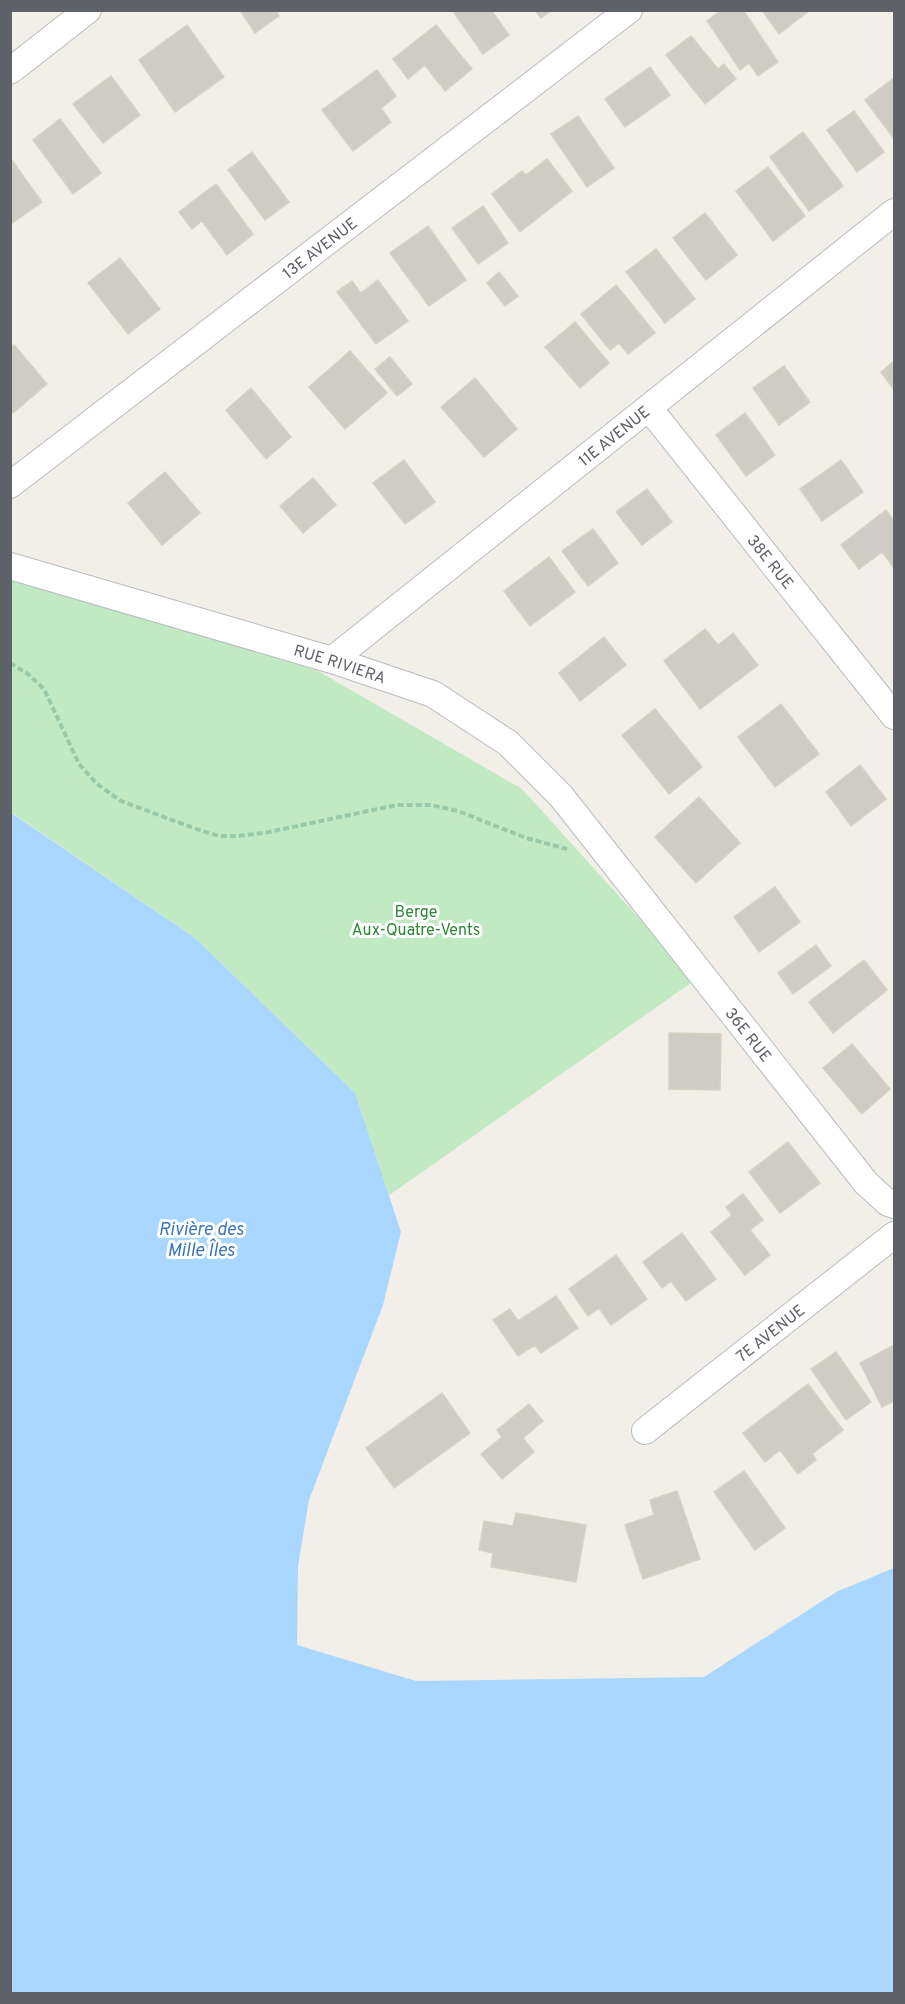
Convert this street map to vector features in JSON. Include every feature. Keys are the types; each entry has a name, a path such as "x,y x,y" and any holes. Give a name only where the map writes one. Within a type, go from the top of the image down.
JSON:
{"street":[{"path":"10,71 88,10"},
{"name":"13E AVENUE","path":"10,485 628,10"},
{"name":"11E AVENUE","path":"332,660 894,212"},
{"name":"38E RUE","path":"649,408 894,716"},
{"name":"RUE RIVIERA","path":"10,566 332,660 433,694 508,743 561,796 611,858"},
{"name":"36E RUE","path":"611,858 866,1183 888,1203 894,1205"},
{"name":"7E AVENUE","path":"645,1431 894,1235"}],"path":[{"path":"10,663 28,674 44,689 79,764 97,784 121,801 199,830 219,836 237,836 264,833 397,805 430,805 458,811 526,838 611,858"}],"green space":[{"name":"Berge Aux-Quatre-Vents","path":"11,568 318,671 522,789 695,980 388,1196 355,1093 195,938 11,812"}],"water":[{"name":"Rivière des Mille Îles","path":"10,812 195,938 355,1093 401,1232 383,1305 309,1500 298,1566 297,1645 416,1681 704,1677 836,1592 894,1568 894,1993 11,1993"}],"building":[{"path":"240,10 276,10 279,16 255,33"},
{"path":"452,10 491,10 509,35 483,54"},
{"path":"535,10 552,10 541,18"},
{"path":"722,10 743,10 778,62 758,76 749,63 740,70 707,21"},
{"path":"762,10 810,10 779,34"},
{"path":"187,25 224,77 175,112 139,60"},
{"path":"436,25 472,69 445,91 425,65 408,79 393,59"},
{"path":"691,36 718,69 724,64 736,79 705,104 666,55"},
{"path":"650,67 670,95 625,127 605,99"},
{"path":"377,70 396,96 381,108 391,122 353,151 322,110"},
{"path":"111,76 140,115 103,143 73,104"},
{"path":"894,78 894,139 865,100"},
{"path":"854,111 884,152 857,172 827,130"},
{"path":"578,116 614,168 587,187 551,134"},
{"path":"60,119 101,173 73,194 33,140"},
{"path":"803,132 843,186 809,211 770,157"},
{"path":"252,152 289,202 265,220 228,170"},
{"path":"11,159 42,202 12,223 10,221"},
{"path":"547,159 572,191 520,232 492,194 522,171 526,175"},
{"path":"768,167 805,216 773,241 736,191"},
{"path":"216,184 253,234 227,255 202,221 192,229 179,212"},
{"path":"483,206 508,243 478,264 452,228"},
{"path":"705,213 737,255 706,280 673,238"},
{"path":"428,226 466,280 429,306 390,253"},
{"path":"656,249 695,299 665,323 626,272"},
{"path":"120,258 160,309 128,334 88,283"},
{"path":"499,272 518,296 505,306 487,283"},
{"path":"378,280 408,321 376,344 337,292 352,281 361,293"},
{"path":"616,285 655,333 628,354 619,343 610,350 581,314"},
{"path":"575,322 609,363 580,388 545,347"},
{"path":"14,345 47,384 13,413 10,410 10,348"},
{"path":"350,351 387,393 345,429 309,387"},
{"path":"390,357 412,384 397,396 375,369"},
{"path":"894,361 894,390 881,372"},
{"path":"784,366 810,402 779,425 753,388"},
{"path":"475,378 517,429 484,457 441,407"},
{"path":"251,388 291,437 266,459 226,410"},
{"path":"745,413 775,455 746,476 716,435"},
{"path":"404,460 435,502 405,524 373,483"},
{"path":"841,460 863,492 822,521 800,489"},
{"path":"165,472 200,513 162,545 128,503"},
{"path":"313,478 336,505 303,533 280,506"},
{"path":"647,489 672,522 642,545 616,512"},
{"path":"886,510 894,521 894,568 882,552 859,569 841,545"},
{"path":"593,529 618,563 588,586 562,551"},
{"path":"549,557 575,592 530,626 504,591"},
{"path":"705,629 718,645 733,633 758,665 700,709 664,661"},
{"path":"604,637 626,665 580,701 559,673"},
{"path":"781,704 819,754 775,787 738,737"},
{"path":"655,709 702,767 669,794 622,735"},
{"path":"860,765 886,799 851,826 826,792"},
{"path":"699,797 740,843 696,883 655,837"},
{"path":"775,887 800,922 759,952 734,917"},
{"path":"816,945 831,966 793,994 778,973"},
{"path":"864,960 887,990 833,1033 809,1002"},
{"path":"669,1033 721,1034 720,1090 669,1089"},
{"path":"852,1044 890,1089 862,1114 823,1068"},
{"path":"788,1142 820,1183 780,1213 749,1172"},
{"path":"743,1194 763,1220 750,1230 770,1255 745,1275 711,1232 732,1215 726,1207"},
{"path":"682,1233 716,1279 686,1301 671,1281 662,1288 643,1262"},
{"path":"616,1255 647,1299 611,1325 599,1308 588,1316 569,1289"},
{"path":"556,1296 578,1328 541,1353 535,1345 518,1356 493,1320 510,1309 518,1321"},
{"path":"894,1345 894,1401 882,1407 860,1363"},
{"path":"836,1352 871,1402 846,1420 811,1369"},
{"path":"808,1384 843,1430 812,1454 816,1460 798,1474 780,1450 765,1462 743,1433"},
{"path":"442,1393 470,1433 394,1488 366,1448"},
{"path":"529,1404 543,1421 523,1438 534,1452 502,1479 481,1454 502,1437 497,1430"},
{"path":"744,1471 785,1528 755,1550 714,1492"},
{"path":"677,1491 700,1559 643,1579 625,1525 654,1515 650,1500"},
{"path":"516,1513 586,1525 576,1582 491,1567 493,1553 479,1550 484,1521 513,1526"}]}
